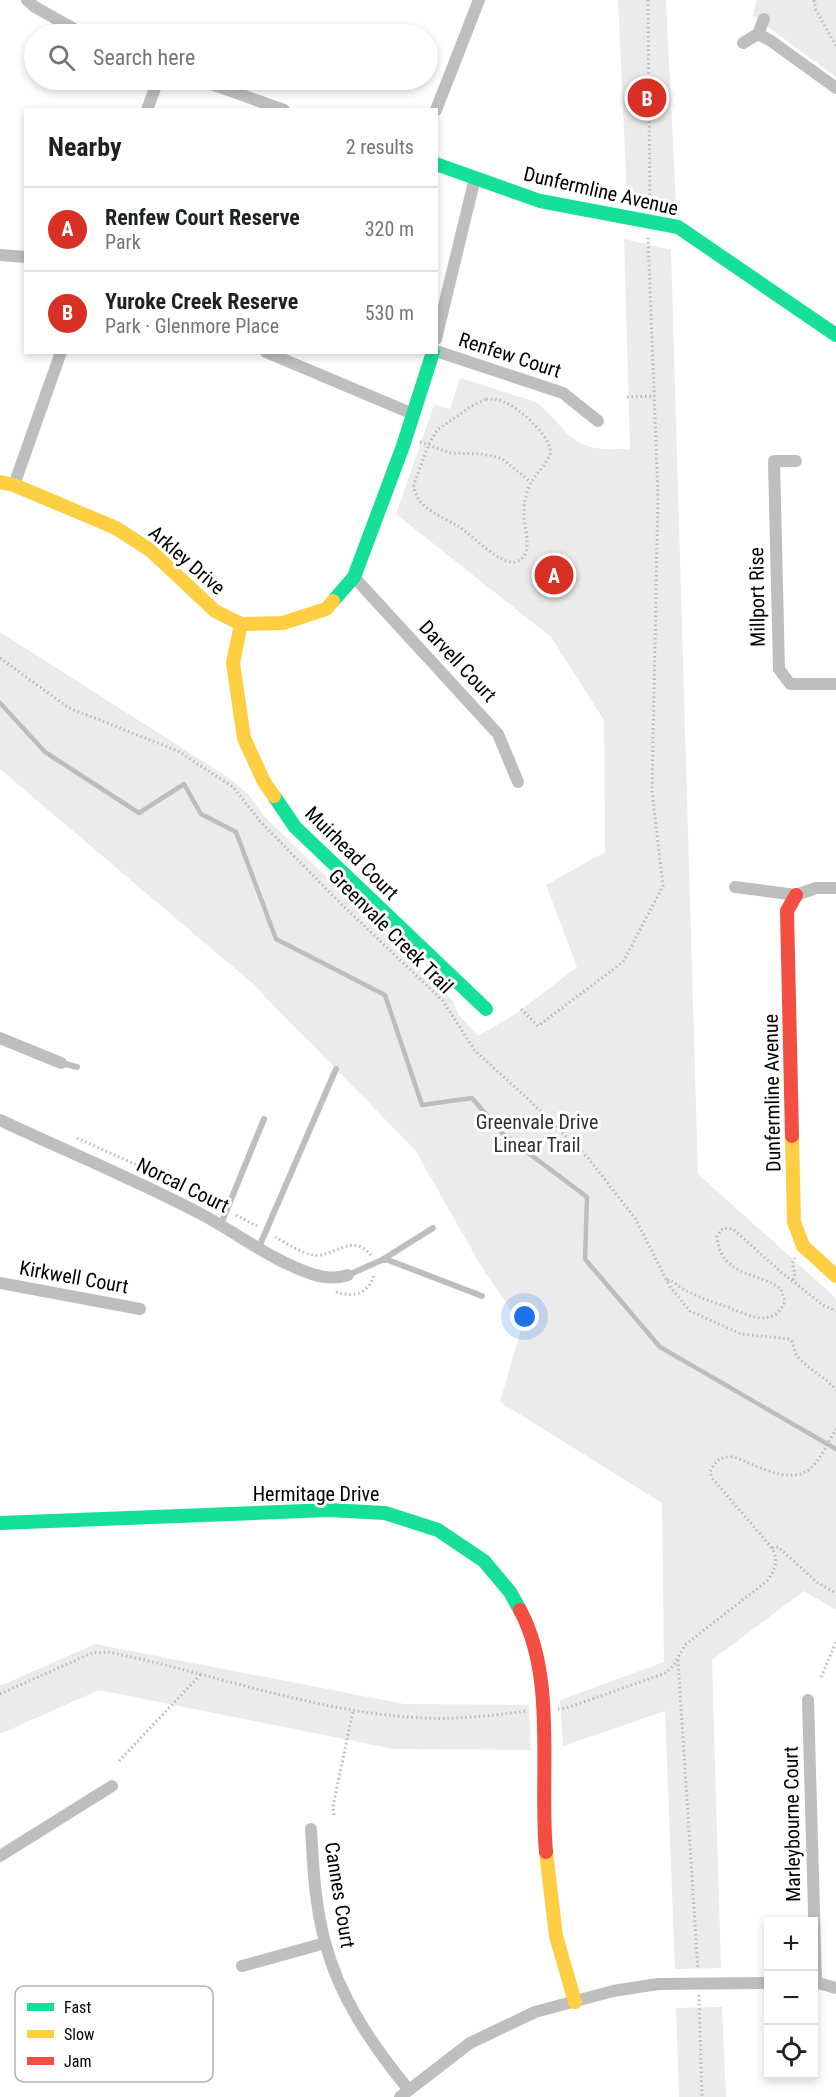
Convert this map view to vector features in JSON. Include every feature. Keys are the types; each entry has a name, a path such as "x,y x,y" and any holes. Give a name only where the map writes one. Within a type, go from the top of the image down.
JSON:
{"street":[{"path":"27,0 34,7 65,24"},
{"path":"437,108 479,0"},
{"path":"743,43 758,34 764,19"},
{"path":"758,34 836,88"},
{"path":"148,108 154,90"},
{"path":"228,90 278,108"},
{"name":"Dunfermline Avenue","path":"438,165 540,201 678,227 836,335"},
{"path":"438,331 475,178"},
{"path":"0,255 24,257"},
{"name":"Renfew Court","path":"438,353 563,393 598,421"},
{"path":"14,485 60,354"},
{"path":"271,354 413,414"},
{"name":"Arkley Drive","path":"0,482 14,485 116,528 150,550 215,611 241,624 283,623 326,609 354,577 434,354"},
{"name":"Millport Rise","path":"796,460 769,458 779,669 790,684 836,684"},
{"name":"Darvell Court","path":"354,577 498,734 518,782"},
{"name":"Muirhead Court","path":"241,624 233,663 244,738 264,782 295,826 486,1009"},
{"path":"735,887 796,895 816,888 836,888"},
{"name":"Dunfermline Avenue","path":"796,895 787,911 794,1222 803,1246 836,1276"},
{"path":"0,1038 61,1064"},
{"name":"Norcal Court","path":"0,1120 221,1224 311,1274 340,1278 348,1275"},
{"name":"Kirkwell Court","path":"0,1283 140,1309"},
{"name":"Hermitage Drive","path":"0,1523 329,1510 385,1513 438,1530 484,1561 510,1592 526,1622 538,1660 543,1709 546,1849 556,1935 575,2002"},
{"name":"Marleybourne Court","path":"808,1700 815,1971"},
{"path":"0,1856 112,1786"},
{"name":"Cannes Court","path":"311,1829 314,1881 325,1942 357,2017 387,2062 404,2093"},
{"path":"242,1965 325,1942"},
{"path":"404,2093 470,2043 535,2012 613,1991 658,1984 764,1983"},
{"path":"818,1983 836,1988"}],"lane":[{"path":"61,1064 77,1067"},
{"path":"259,1247 336,1069"},
{"path":"221,1224 264,1119"},
{"path":"348,1275 382,1260 433,1228"},
{"path":"382,1260 388,1260 482,1296"}],"path":[{"path":"521,1009 538,1026 623,962 663,886 652,791 658,495 646,244 651,200 648,0"},
{"path":"814,0 816,10 836,46"},
{"path":"627,397 654,396"},
{"path":"491,399 505,402 526,416 549,444 548,458 531,482 524,511 527,541 525,553 516,561 500,560 470,534 423,504 417,496 414,484 428,446 434,433 440,427 479,402 491,399"},
{"path":"428,446 452,453 481,454 501,458 531,482"},
{"name":"Greenvale Creek Trail","path":"0,658 69,708 178,751 233,787 260,821 333,896 443,1001 475,1051 588,1158 635,1218 678,1299 690,1311 710,1322 741,1334 790,1339 795,1346 797,1356 830,1382 836,1390"},
{"path":"70,1135 148,1170 314,1256 345,1246 362,1248 372,1257 374,1263"},
{"path":"667,1280 709,1302 753,1318 770,1317 777,1313 785,1301 781,1289 739,1271 728,1261 719,1247 717,1236 723,1228 733,1229 781,1272 823,1305 836,1311"},
{"path":"793,1280 795,1275 792,1263 796,1257"},
{"path":"0,1694 92,1653 108,1652 353,1710 423,1718 470,1718 566,1708 666,1673 690,1640 767,1581 773,1573 776,1556 772,1548 715,1483 710,1472 713,1465 721,1457 734,1457 783,1475 794,1476 811,1468 836,1429"},
{"path":"772,1548 778,1547 818,1583 836,1593"},
{"path":"821,1677 836,1642"},
{"path":"678,1658 699,1983 702,2097"},
{"path":"119,1761 201,1674"},
{"path":"334,1815 333,1806 353,1710"}],"green space":[{"path":"618,0 666,0 676,204 627,195"},
{"path":"756,0 836,0 836,77 753,16"},
{"name":"Greenvale Drive Linear Trail","path":"624,239 671,250 698,1174 836,1298 836,1610 804,1591 712,1660 721,1968 675,1969 665,1711 563,1746 560,1700 664,1662 662,1503 500,1402 522,1326 481,1266 415,1150 252,983 0,769 0,632 229,778 248,794 264,816 452,1000 459,1015 478,1036 517,1013 577,967 546,885 605,852 604,720 551,637 396,514 434,405 450,409 460,378 536,402 573,439 584,445 603,449 630,449"},
{"path":"95,1644 404,1704 529,1705 531,1750 393,1749 99,1690 0,1734 0,1686"},
{"path":"722,2007 726,2097 679,2097 676,2008"}],"waterway":[{"path":"0,703 45,752 139,813 184,784 201,814 236,832 276,939 385,995 422,1105 472,1098 503,1134 587,1197 585,1259 660,1347 836,1449"}],"traffic: fast":[{"path":"438,165 540,201 678,227 836,335"},
{"path":"333,601 354,577 403,446 432,354"},
{"path":"274,796 295,827 486,1009"},
{"path":"0,1523 329,1510 385,1513 438,1530 484,1561 510,1592 520,1610"}],"traffic: slow":[{"path":"0,482 14,485 116,528 150,550 215,611 241,624 283,623 326,609 333,601"},
{"path":"241,624 233,663 244,738 264,782 274,796"},
{"path":"792,1136 794,1222 803,1246 836,1276"},
{"path":"546,1852 556,1936 575,2002"}],"traffic: jam":[{"path":"792,1136 787,911 796,895"},
{"path":"520,1610 539,1666 543,1697 546,1852"}],"place":[{"name":"Yuroke Creek Reserve","path":"647,98"},
{"name":"Renfew Court Reserve","path":"554,575"}]}
